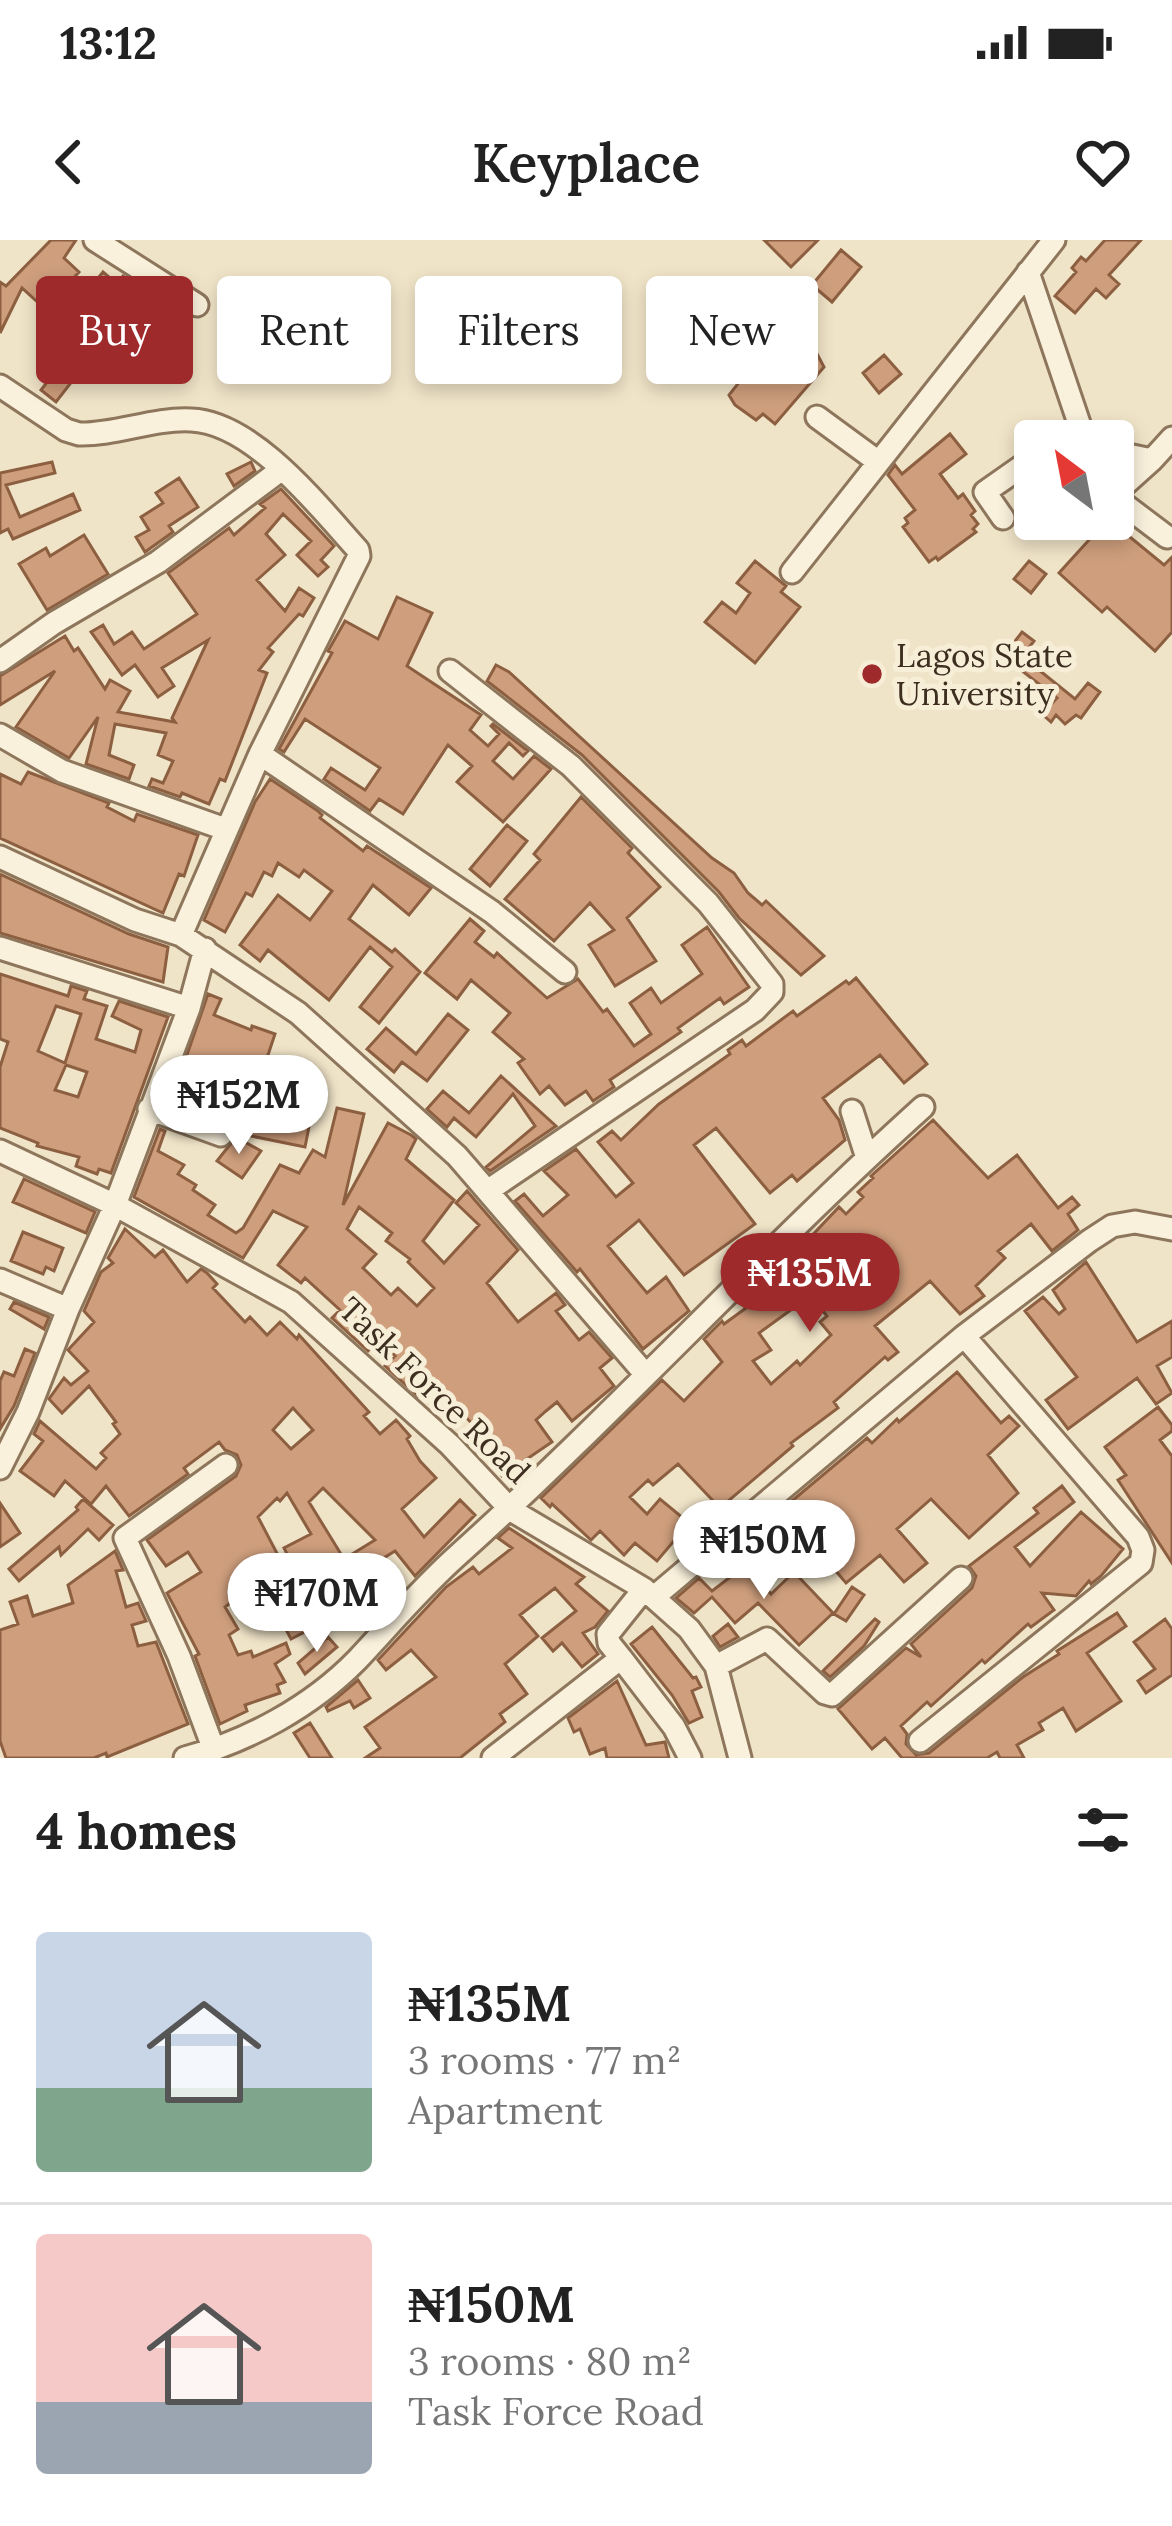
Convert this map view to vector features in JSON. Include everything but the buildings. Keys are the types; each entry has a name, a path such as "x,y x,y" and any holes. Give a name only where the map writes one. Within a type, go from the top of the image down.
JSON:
{"street":[{"path":"95,240 197,305"},
{"path":"792,572 1054,240"},
{"path":"1028,272 1077,420"},
{"path":"0,386 66,430 80,434 189,419 233,433 282,469 355,546 358,556 260,754 181,935"},
{"path":"817,417 878,461"},
{"path":"1134,476 1172,438"},
{"path":"1134,456 1152,460"},
{"path":"0,661 158,562 282,469"},
{"path":"1003,518 985,492 1014,472"},
{"path":"1134,511 1167,537"},
{"path":"450,671 572,766 708,903 772,984 772,992 755,1010 489,1190"},
{"path":"0,735 62,771 225,830"},
{"path":"260,754 492,912 565,972"},
{"path":"0,857 135,920 181,935 298,1013 458,1156 646,1376"},
{"path":"0,948 189,1008"},
{"path":"0,1468 115,1205 189,1008 205,949"},
{"path":"185,1758 284,1718 353,1664 406,1604 511,1510 923,1107"},
{"path":"149,1109 221,1135"},
{"path":"852,1111 867,1158"},
{"name":"Task Force Road","path":"0,1150 115,1205 292,1303 368,1368 511,1510 649,1593 689,1629 716,1666 740,1758"},
{"path":"690,1758 674,1727 609,1643 608,1634 649,1593 964,1336 1112,1226 1135,1222 1172,1229"},
{"path":"0,1280 68,1309"},
{"path":"920,1741 1141,1563 1143,1550 1138,1537 964,1336"},
{"path":"214,1750 179,1656 125,1538 226,1465"},
{"path":"716,1666 766,1639 825,1694 832,1695 961,1578"},
{"path":"493,1758 621,1658"}],"place":[{"name":"Lagos State University","path":"872,674"}]}
